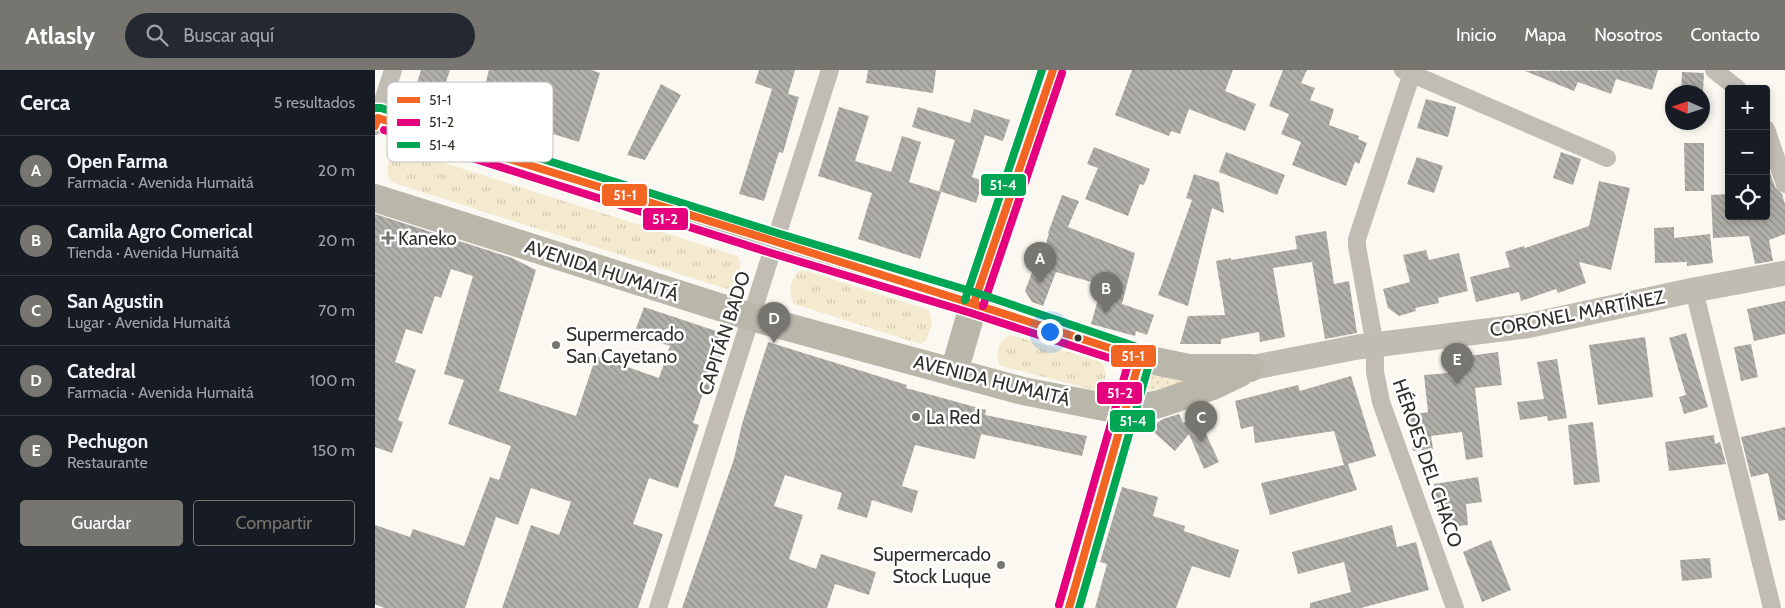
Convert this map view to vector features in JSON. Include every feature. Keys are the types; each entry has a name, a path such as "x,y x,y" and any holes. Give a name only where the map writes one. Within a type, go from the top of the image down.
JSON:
{"main road":[{"path":"954,372 974,302 1053,70"},
{"path":"510,162 974,302 1140,358 1189,368 1250,368"},
{"name":"AVENIDA HUMAITÁ","path":"375,198 751,317 1023,391 1125,411 1159,404 1213,386 1250,368"},
{"name":"CORONEL MARTÍNEZ","path":"1250,368 1358,347 1526,326 1693,290 1785,273"},
{"path":"1069,608 1140,358"}],"street":[{"path":"389,82 393,70"},
{"name":"CAPITÁN BADO","path":"658,608 830,70"},
{"path":"1714,70 1733,85"},
{"path":"1409,72 1607,158"},
{"name":"HÉROES DEL CHACO","path":"1409,72 1357,238 1375,346 1375,372 1381,402 1455,608"},
{"path":"376,121 387,88"},
{"path":"1766,130 1785,184"},
{"path":"1693,290 1772,608"}],"green space":[{"path":"389,162 441,162 738,256 740,265 739,280 730,290 391,182 388,168"},
{"path":"804,270 929,310 932,324 926,341 920,344 794,304 790,292 791,284 797,272"},
{"path":"1011,335 1101,362 1105,372 1102,386 1100,389 1094,390 1001,366 998,357 1000,344"},
{"path":"1145,373 1194,381 1147,391 1143,388"}],"building":[{"path":"421,70 450,70 446,82 417,82"},
{"path":"489,70 591,70 600,73 579,142 553,134 553,82 486,82"},
{"path":"759,70 795,70 788,94 799,97 783,153 779,152 764,201 739,194 772,89 755,83"},
{"path":"868,70 936,70 933,93 866,83"},
{"path":"1132,70 1233,70 1225,91 1256,104 1245,131 1189,109 1180,134 1171,131 1169,136 1115,115"},
{"path":"1283,70 1307,70 1301,83 1315,88 1310,100 1334,109 1329,125 1359,136 1358,139 1367,143 1359,164 1355,162 1346,186 1292,165 1301,142 1281,134 1289,114 1269,106"},
{"path":"1658,70 1652,90 1616,79 1611,94 1578,82 1574,91 1525,71"},
{"path":"1682,72 1704,73 1703,85 1681,85"},
{"path":"661,84 681,95 645,160 627,155"},
{"path":"1426,99 1456,107 1448,137 1417,128"},
{"path":"839,107 869,116 855,161 891,172 902,136 921,142 909,182 941,192 920,259 858,239 872,193 818,176"},
{"path":"918,107 970,123 974,109 1010,120 1003,141 985,135 972,177 983,181 976,203 939,191 955,140 912,127"},
{"path":"1684,143 1704,143 1704,191 1685,191"},
{"path":"1094,147 1150,169 1144,185 1140,184 1128,216 1085,199 1098,168 1087,164"},
{"path":"1226,152 1285,175 1277,195 1219,172"},
{"path":"1561,152 1581,159 1573,185 1553,178"},
{"path":"1417,157 1443,166 1434,193 1407,184"},
{"path":"1770,173 1775,187 1782,194 1785,204 1785,234 1769,240 1773,261 1755,264 1749,236 1713,238 1711,195 1725,194 1725,220 1770,220"},
{"path":"1194,174 1219,182 1224,213 1212,208 1188,306 1158,295 1192,200 1186,198"},
{"path":"1599,181 1630,188 1611,270 1579,262 1586,283 1558,293 1556,289 1521,301 1519,292 1476,302 1470,277 1510,267 1505,252 1524,246 1525,248 1589,226"},
{"path":"1062,195 1079,201 1068,227 1135,253 1122,304 1154,315 1147,335 1136,331 1135,336 1091,324 1102,285 1056,272 1043,306 1032,302 1025,291 1034,267 1039,269 1048,233"},
{"path":"375,214 512,258 536,270 499,391 576,416 596,356 659,378 670,346 634,334 644,307 728,335 709,395 703,393 693,423 699,425 678,488 649,478 633,524 663,534 638,608 502,608 531,525 559,535 571,502 531,488 518,525 496,517 465,608 384,608 375,604 375,525 410,537 413,529 464,546 490,477 499,480 511,446 448,424 464,380 444,374 473,276 451,269 441,298 435,296 422,334 406,329 395,362 416,370 398,420 403,422 392,453 375,447"},
{"path":"1674,227 1674,238 1710,234 1713,263 1687,266 1687,262 1655,263 1654,228"},
{"path":"1326,231 1334,284 1349,281 1357,333 1325,339 1312,262 1273,268 1285,337 1260,342 1259,332 1221,339 1221,344 1180,344 1188,316 1225,315 1216,261 1297,249 1295,236"},
{"path":"1426,250 1429,260 1459,253 1468,291 1438,298 1439,303 1415,308 1416,311 1399,316 1388,308 1383,289 1410,282 1403,255"},
{"path":"1785,301 1785,334 1754,341 1747,309"},
{"path":"1686,333 1708,407 1684,414 1679,397 1686,395 1669,338"},
{"path":"1645,337 1653,397 1598,405 1589,345"},
{"path":"768,342 907,385 906,388 986,410 985,415 1087,436 1082,456 981,434 975,459 915,445 902,486 918,491 912,513 872,500 867,518 837,509 842,493 785,475 774,506 803,515 789,559 816,569 821,554 876,572 869,595 835,584 827,608 682,608 734,459 742,424"},
{"path":"1751,344 1758,377 1741,381 1734,347"},
{"path":"1498,352 1502,385 1475,388 1483,457 1466,460 1462,432 1431,436 1433,449 1413,451 1409,415 1428,412 1424,375 1448,373 1446,359"},
{"path":"1557,359 1567,418 1548,421 1547,416 1520,420 1517,402 1544,399 1537,362"},
{"path":"1351,376 1376,456 1348,464 1357,490 1270,515 1261,483 1344,465 1334,431 1255,443 1253,426 1241,429 1235,401 1298,385 1300,391"},
{"path":"1209,411 1200,421 1219,462 1204,469 1189,434 1175,451 1149,428 1163,419 1179,414 1183,423"},
{"path":"1593,422 1600,482 1574,485 1568,425"},
{"path":"1785,427 1785,520 1779,521 1768,473 1751,477 1741,437"},
{"path":"1714,435 1715,444 1720,442 1726,464 1669,471 1665,442"},
{"path":"1478,477 1482,502 1466,504 1468,525 1449,527 1448,507 1438,509 1434,484"},
{"path":"1122,487 1158,497 1153,516 1185,526 1184,531 1239,550 1230,578 1192,566 1176,608 1095,608 1107,564 1100,562"},
{"path":"1392,525 1397,547 1416,542 1429,590 1361,608 1310,608 1310,603 1351,592 1344,562 1298,574 1292,552"},
{"path":"1491,540 1511,590 1482,602 1463,552"},
{"path":"1710,558 1712,578 1682,581 1680,560"}],"transit line":[{"name":"51-4","path":"965,300 1042,70"},
{"name":"51-1","path":"974,303 1053,70"},
{"name":"51-2","path":"983,306 1062,73"},
{"name":"51-4","path":"375,108 387,110"},
{"name":"51-1","path":"375,126 378,118 387,121"},
{"name":"51-2","path":"485,162 771,253 971,313 1128,364 1059,605"},
{"name":"51-1","path":"520,162 855,266 1140,358 1069,608"},
{"name":"51-4","path":"552,162 777,233 977,293 1146,350 1150,355 1150,361 1079,608"}],"place":[{"name":"Kaneko","path":"388,238"},
{"name":"Open Farma","path":"1040,283"},
{"name":"Camila Agro Comerical","path":"1106,313"},
{"name":"Catedral","path":"774,343"},
{"name":"Supermercado San Cayetano","path":"556,345"},
{"name":"Pechugon","path":"1457,384"},
{"name":"La Red","path":"916,417"},
{"name":"San Agustin","path":"1201,442"},
{"name":"Supermercado Stock Luque","path":"1001,565"}]}
